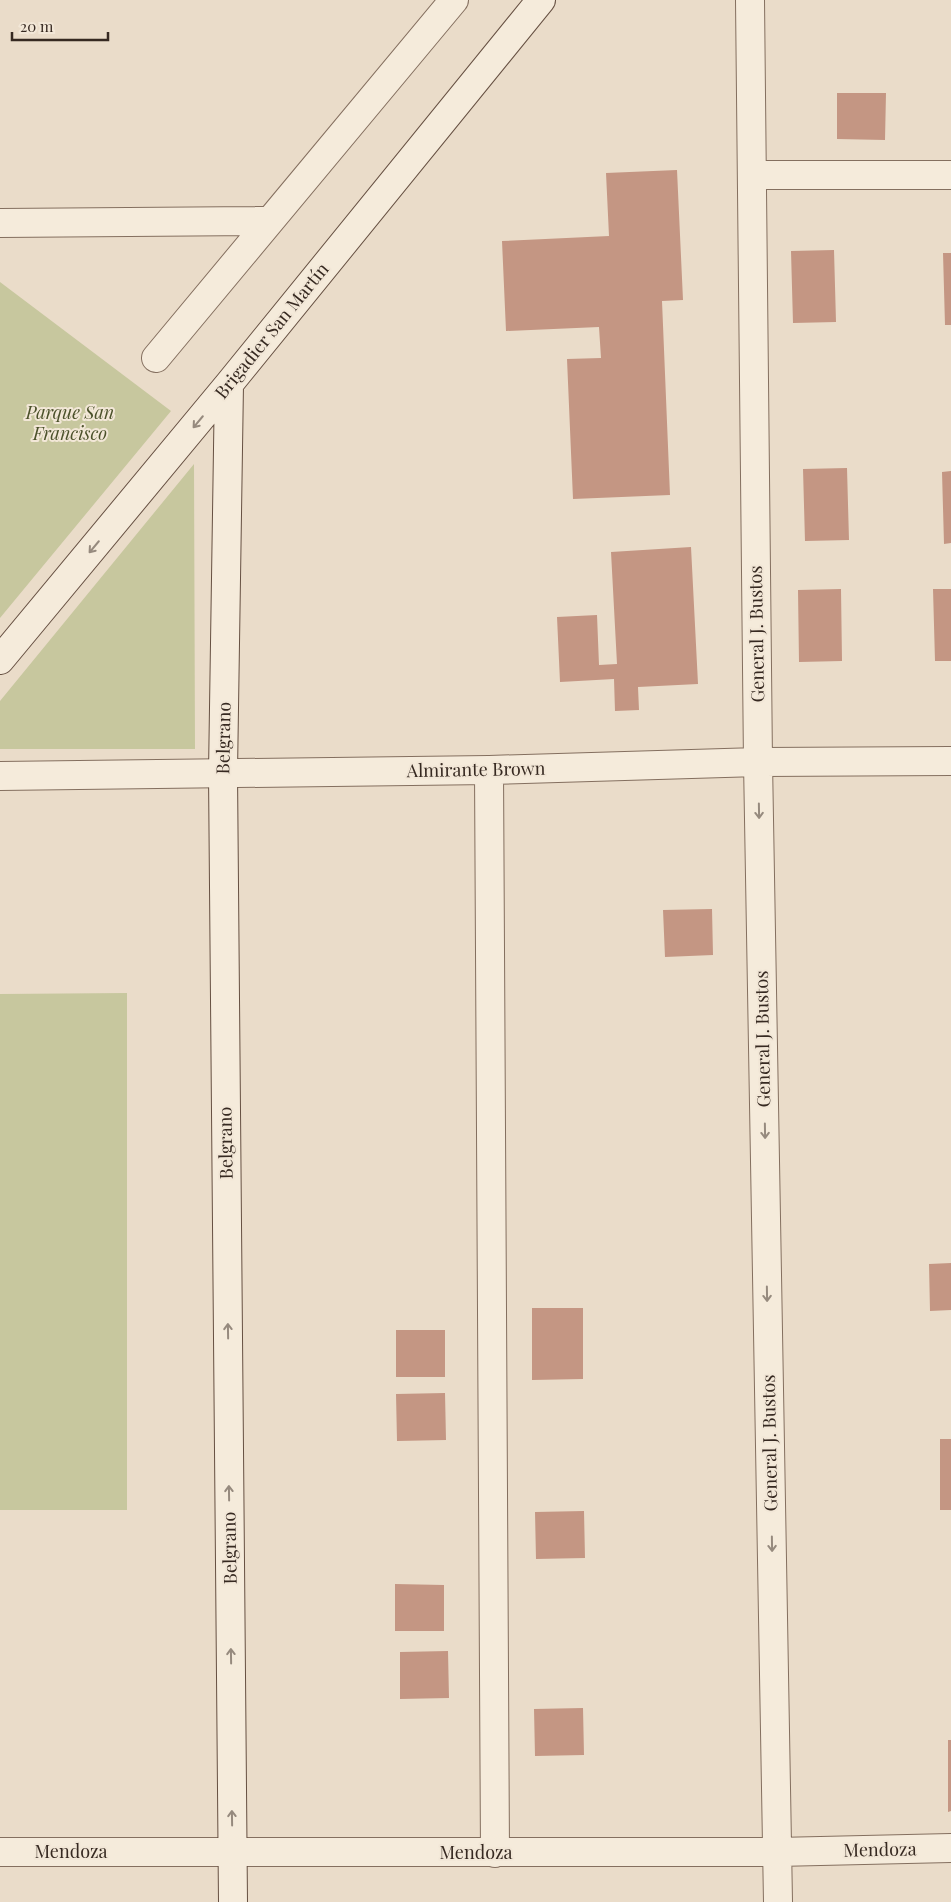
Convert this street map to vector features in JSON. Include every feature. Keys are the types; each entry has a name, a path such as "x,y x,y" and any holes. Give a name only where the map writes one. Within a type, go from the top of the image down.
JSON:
{"street":[{"path":"156,358 454,0"},
{"name":"Brigadier San Martín","path":"0,660 229,384 541,0"},
{"name":"General J. Bustos","path":"750,0 758,762 778,1902"},
{"path":"753,175 951,175"},
{"path":"0,223 269,221"},
{"name":"Belgrano","path":"229,384 223,773 233,1902"},
{"name":"Almirante Brown","path":"0,776 489,770 758,762 951,761"},
{"path":"489,770 495,1853"},
{"name":"Mendoza","path":"0,1852 777,1852 951,1848"}],"green space":[{"name":"Parque San Francisco","path":"0,282 171,411 0,618"},
{"path":"194,464 195,749 0,749 0,701"},
{"path":"127,993 127,1510 0,1510 0,994"}],"building":[{"path":"837,93 886,93 885,140 837,139"},
{"path":"677,170 683,300 662,301 670,495 573,499 567,359 601,358 599,327 506,331 502,241 609,236 606,173"},
{"path":"834,250 836,322 793,323 791,251"},
{"path":"943,253 951,253 951,325 945,325"},
{"path":"847,468 849,540 805,541 803,469"},
{"path":"951,471 951,543 944,544 942,472"},
{"path":"691,547 698,684 638,687 639,710 615,711 614,679 560,682 557,617 597,615 599,665 617,664 611,552"},
{"path":"841,589 842,661 799,662 798,590"},
{"path":"933,589 951,589 951,661 935,661"},
{"path":"712,909 713,955 665,957 663,910"},
{"path":"951,1263 951,1310 930,1311 929,1264"},
{"path":"532,1308 583,1308 583,1379 532,1380"},
{"path":"396,1330 445,1330 445,1377 396,1377"},
{"path":"445,1393 446,1440 397,1441 396,1394"},
{"path":"940,1439 951,1439 951,1510 940,1510"},
{"path":"584,1511 585,1558 536,1559 535,1512"},
{"path":"395,1584 444,1585 444,1631 395,1631"},
{"path":"448,1651 449,1698 400,1699 400,1652"},
{"path":"583,1708 584,1755 535,1756 534,1709"},
{"path":"948,1740 951,1740 951,1811 948,1812"}]}
